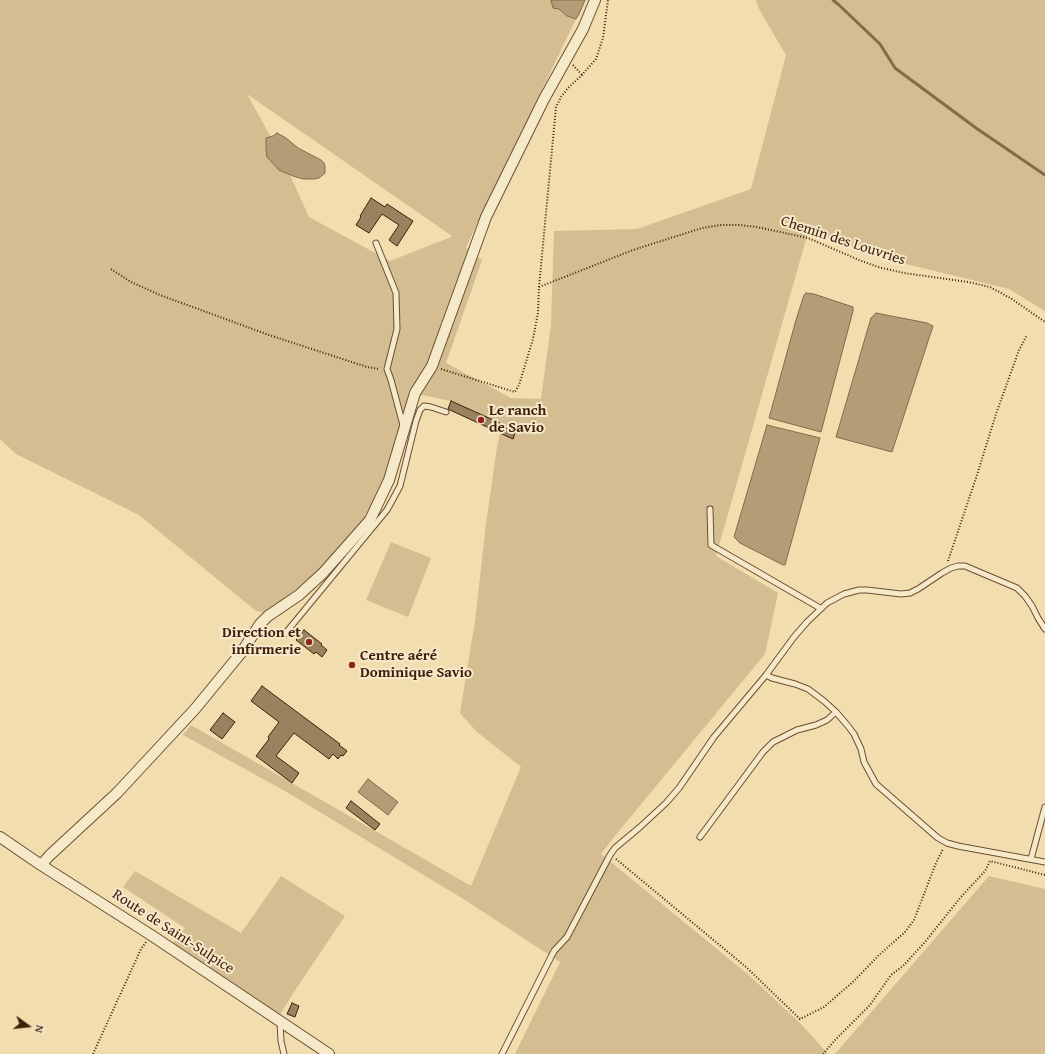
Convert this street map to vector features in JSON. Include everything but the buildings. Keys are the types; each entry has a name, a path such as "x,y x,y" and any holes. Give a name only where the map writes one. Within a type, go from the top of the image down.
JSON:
{"street":[{"path":"41,865 117,793 195,708 241,653 260,624 268,616 299,595 323,573 370,520 389,480 415,393 432,366 486,217 544,99 583,29 595,0"},
{"name":"Route de Saint-Sulpice","path":"0,837 151,935 329,1054"}],"lane":[{"path":"376,243 396,294 397,329 387,370 404,430"},
{"path":"284,635 388,510 400,486 420,410 424,406 446,412"},
{"path":"710,509 711,545 820,608"},
{"path":"502,1054 554,951 567,937 610,855 615,848 666,803 679,788 714,738 766,675 794,637 820,608 832,599 850,592 867,590 902,594 910,593 942,573 958,566 965,566 1017,588 1032,606 1045,629"},
{"path":"766,675 808,689 836,712 854,734 864,762 876,784 938,838 947,843 1045,862"},
{"path":"700,837 763,752 774,742 784,736 827,720 836,712"},
{"path":"1031,860 1045,807"},
{"path":"280,1021 281,1041 284,1054"}],"path":[{"path":"432,366 515,392 519,385 533,339 538,313 539,287 556,107 568,88 596,59 603,38 608,0"},
{"name":"Chemin des Louvries","path":"539,287 633,250 702,228 720,225 739,225 779,231 808,238 878,267 904,273 990,287 1012,299 1045,322"},
{"path":"111,269 131,282 160,295 277,337 367,367 387,370"},
{"path":"942,573 977,475 996,414 1027,335"},
{"path":"610,855 746,967 800,1020 824,1007 854,981 879,955 905,932 914,920 936,863 947,843"},
{"path":"823,1054 870,1005 891,975 903,966 925,942 955,904 984,871 990,861 1045,875"},
{"path":"93,1054 141,949 151,935"}],"shaded area":[{"path":"0,0 551,0 553,8 559,9 567,16 576,19 466,247 482,260 446,363 511,398 541,399 551,325 554,231 637,229 751,189 786,55 759,9 756,0 1045,0 1045,311 1009,289 877,257 809,229 716,556 778,593 765,654 601,854 751,977 802,1025 828,1054 515,1054 560,962 465,900 285,791 183,735 191,725 471,886 521,767 476,731 460,713 475,621 486,524 497,447 502,426 499,423 451,401 412,393 384,479 366,519 313,576 265,613 256,611 139,515 16,454 0,439","holes":["247,94 452,236 390,261 309,217 282,157"]},
{"path":"551,0 585,0 576,19 567,16 559,9 553,8"},
{"path":"277,133 298,148 321,160 324,163 325,173 319,178 303,179 279,170 267,157 266,149 266,138"},
{"path":"806,293 814,294 853,307 821,432 769,418 796,320"},
{"path":"876,313 927,323 933,326 892,452 836,437 871,318"},
{"path":"767,425 820,438 785,565 740,543 734,537"},
{"path":"391,542 431,558 408,617 366,600"},
{"path":"368,779 398,802 388,815 358,792"},
{"path":"135,871 241,933 281,876 345,916 279,1016 172,944 185,928 123,887"},
{"path":"989,876 1045,889 1045,1054 835,1054"}],"waterway":[{"path":"833,0 880,44 895,68 976,128 1045,175"}],"place":[{"name":"Le ranch de Savio","path":"481,420"},
{"name":"Direction et infirmerie","path":"309,642"},
{"name":"Centre aéré Dominique Savio","path":"352,665"}]}
